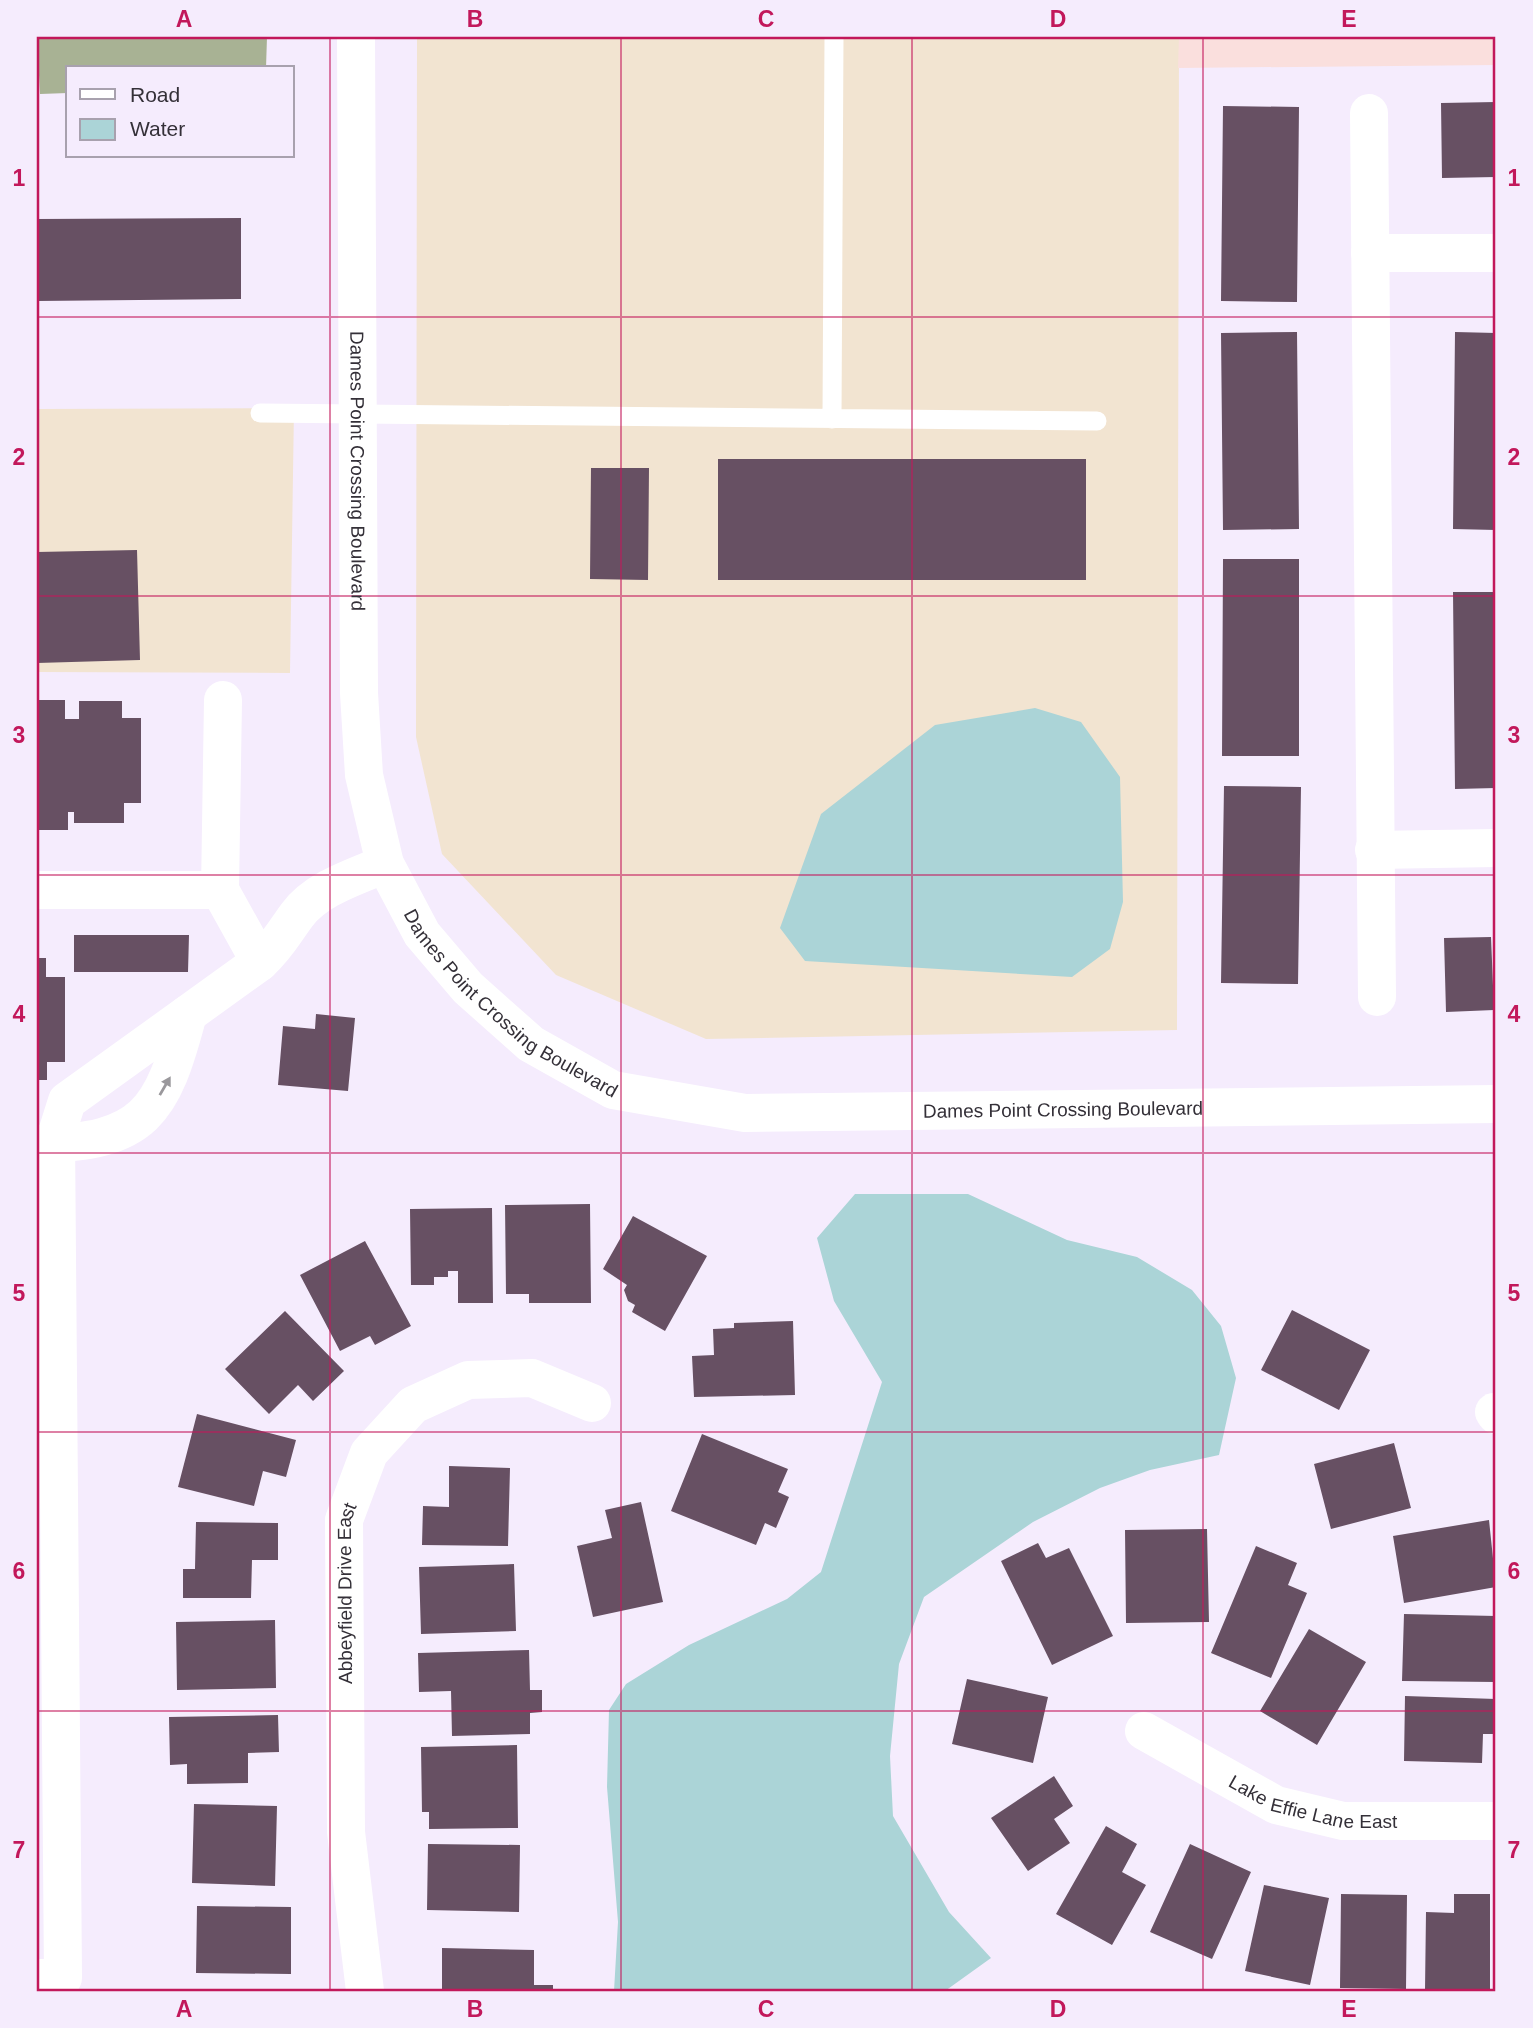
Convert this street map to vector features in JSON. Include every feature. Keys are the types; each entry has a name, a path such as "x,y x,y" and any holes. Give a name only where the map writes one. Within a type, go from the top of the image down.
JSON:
{"street":[{"name":"Dames Point Crossing Boulevard","path":"356,37 360,707 364,775 385,864 422,934 468,988 531,1044 613,1090 745,1113 1496,1104"},
{"path":"1369,113 1377,997"},
{"path":"1370,253 1496,253"},
{"path":"223,700 220,890 260,962"},
{"path":"1374,850 1496,848"},
{"path":"37,1978 63,1978 47,1389 46,1143 67,1101 260,962 280,944 298,914 327,890 385,864"},
{"path":"37,890 220,890"},
{"path":"46,1143 87,1142 117,1132 150,1112 172,1073 188,1014"},
{"name":"Abbeyfield Drive East","path":"365,1991 346,1832 344,1520 369,1453 413,1405 468,1380 532,1378 592,1403"},
{"name":"Lake Effie Lane East","path":"1144,1731 1276,1805 1343,1821 1496,1821"}],"lane":[{"path":"832,419 834,37"},
{"path":"260,413 1097,421"}],"shaded area":[{"path":"37,37 267,37 266,66 66,66 66,93 40,94"},
{"path":"417,37 1179,37 1177,1030 706,1039 556,975 442,854 416,737"},
{"path":"1179,37 1496,37 1496,65 1178,68"},
{"path":"294,408 290,673 37,672 37,409"}],"water":[{"path":"1035,708 1081,722 1120,777 1123,902 1110,949 1072,977 805,961 780,928 821,814 935,725"},
{"path":"855,1194 968,1194 1067,1240 1137,1257 1192,1290 1221,1326 1236,1378 1219,1455 1150,1470 1100,1488 1033,1522 924,1597 899,1664 890,1756 893,1816 949,1912 991,1958 945,1991 614,1991 618,1922 607,1787 609,1710 626,1684 689,1645 787,1599 821,1572 882,1382 834,1301 817,1238"}],"building":[{"path":"1496,102 1496,177 1442,178 1441,103"},
{"path":"1223,106 1299,107 1297,302 1221,301"},
{"path":"241,218 241,299 37,301 37,219"},
{"path":"1297,332 1299,529 1223,530 1221,333"},
{"path":"1455,332 1496,333 1496,530 1453,529"},
{"path":"718,459 1086,459 1086,580 718,580"},
{"path":"591,468 649,468 648,580 590,579"},
{"path":"137,550 140,660 37,663 37,552"},
{"path":"1223,559 1299,559 1299,756 1222,756"},
{"path":"1453,592 1496,592 1496,788 1455,789"},
{"path":"37,700 65,700 65,719 79,719 79,701 122,701 122,718 141,718 141,803 124,803 124,823 74,823 74,812 68,812 68,830 37,830"},
{"path":"1224,786 1301,787 1298,984 1221,983"},
{"path":"74,935 189,935 188,972 74,972"},
{"path":"1491,937 1494,1010 1446,1012 1444,938"},
{"path":"37,958 46,958 46,977 65,977 65,1062 47,1062 47,1080 37,1080"},
{"path":"316,1014 355,1018 348,1091 278,1085 283,1026 315,1029"},
{"path":"590,1204 591,1303 529,1303 529,1294 506,1294 505,1205"},
{"path":"492,1208 493,1303 458,1303 458,1271 448,1271 448,1277 434,1277 434,1285 411,1285 410,1209"},
{"path":"633,1216 707,1256 665,1331 632,1312 635,1305 628,1301 624,1290 627,1285 603,1269"},
{"path":"365,1241 411,1326 375,1345 370,1336 340,1351 300,1275"},
{"path":"1292,1310 1370,1350 1339,1410 1261,1370"},
{"path":"285,1311 344,1371 313,1401 298,1385 269,1414 225,1369"},
{"path":"793,1321 795,1395 694,1397 692,1356 714,1355 713,1329 734,1328 734,1323"},
{"path":"197,1414 296,1440 286,1477 263,1471 254,1506 178,1487"},
{"path":"702,1434 788,1469 778,1492 789,1497 776,1528 765,1523 756,1545 671,1511"},
{"path":"1394,1443 1411,1508 1331,1529 1314,1464"},
{"path":"449,1466 510,1468 508,1546 422,1545 423,1506 449,1507"},
{"path":"641,1502 663,1602 593,1617 577,1546 612,1538 605,1510"},
{"path":"1489,1520 1496,1587 1404,1603 1393,1536"},
{"path":"196,1522 278,1523 278,1560 252,1560 251,1598 183,1598 183,1569 195,1569"},
{"path":"1207,1529 1209,1622 1126,1623 1125,1530"},
{"path":"1038,1543 1046,1558 1069,1548 1113,1636 1052,1665 1001,1561"},
{"path":"1256,1546 1297,1563 1288,1585 1307,1593 1271,1678 1211,1653"},
{"path":"514,1564 516,1631 421,1634 419,1567"},
{"path":"1404,1614 1496,1616 1496,1682 1402,1681"},
{"path":"275,1620 276,1688 177,1690 176,1622"},
{"path":"1309,1629 1366,1662 1317,1745 1260,1711"},
{"path":"529,1650 530,1690 542,1690 542,1712 530,1713 530,1734 452,1736 451,1691 419,1692 418,1653"},
{"path":"967,1679 1048,1697 1033,1763 952,1744"},
{"path":"1405,1696 1496,1699 1496,1734 1483,1734 1482,1763 1404,1761"},
{"path":"278,1715 279,1752 248,1753 248,1783 187,1784 187,1764 170,1765 169,1717"},
{"path":"517,1745 518,1828 429,1829 429,1812 422,1812 421,1747"},
{"path":"1054,1776 1073,1806 1054,1819 1070,1843 1028,1871 991,1818"},
{"path":"194,1804 277,1806 275,1886 192,1883"},
{"path":"1106,1826 1137,1844 1122,1872 1146,1885 1112,1945 1056,1914"},
{"path":"428,1844 520,1845 519,1912 427,1910"},
{"path":"1190,1844 1251,1872 1212,1959 1150,1932"},
{"path":"1264,1885 1329,1898 1310,1985 1245,1971"},
{"path":"1341,1894 1407,1895 1406,1989 1340,1988"},
{"path":"1454,1894 1490,1894 1490,1990 1425,1990 1426,1912 1454,1913"},
{"path":"197,1906 291,1907 291,1974 196,1973"},
{"path":"442,1948 534,1950 534,1985 553,1985 553,1991 442,1991"}]}
